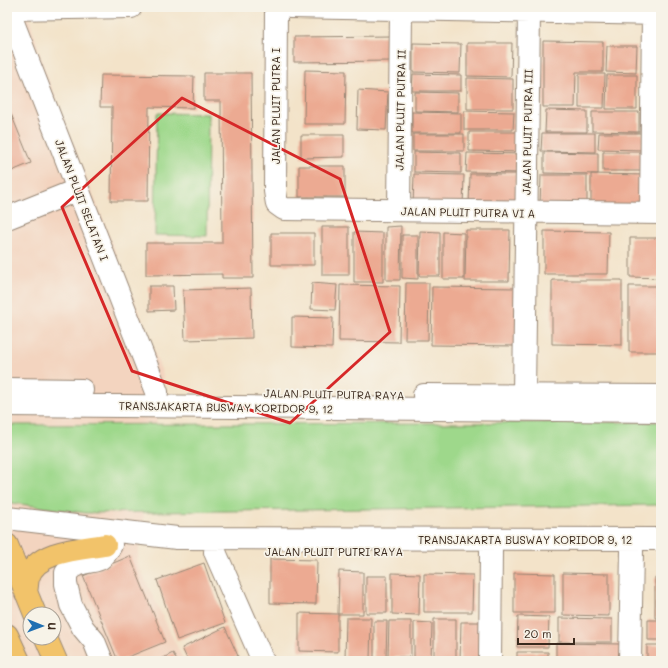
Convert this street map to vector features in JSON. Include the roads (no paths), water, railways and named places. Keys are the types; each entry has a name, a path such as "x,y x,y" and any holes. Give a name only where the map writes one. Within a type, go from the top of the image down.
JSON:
{"highway":[{"path":"7,545 32,606"},
{"path":"26,593 28,577 35,565 43,560 63,552 108,545"},
{"path":"7,635 19,661"},
{"path":"49,646 56,661"}],"street":[{"path":"8,8 131,7"},
{"name":"JALAN PLUIT PUTRA I","path":"276,7 275,191 277,204"},
{"path":"290,7 529,13 657,14 656,213"},
{"name":"JALAN PLUIT SELATAN I","path":"8,8 77,190 158,392"},
{"name":"JALAN PLUIT PUTRA II","path":"399,210 401,10"},
{"name":"JALAN PLUIT PUTRA III","path":"524,394 529,13"},
{"path":"7,218 77,190"},
{"name":"JALAN PLUIT PUTRA VI A","path":"277,204 288,210 656,213"},
{"name":"JALAN PLUIT PUTRA RAYA","path":"7,389 158,392 661,396"},
{"name":"TRANSJAKARTA BUSWAY KORIDOR 9, 12","path":"7,406 661,411"},
{"name":"TRANSJAKARTA BUSWAY KORIDOR 9, 12","path":"7,518 192,538 661,539"},
{"name":"JALAN PLUIT PUTRI RAYA","path":"7,534 108,545 215,552 661,552"},
{"path":"102,661 94,641 83,628 71,605 66,584 66,573 76,565 98,560 105,556 108,545"},
{"path":"490,551 490,661"},
{"path":"630,661 632,551"},
{"path":"215,552 263,661"}]}
